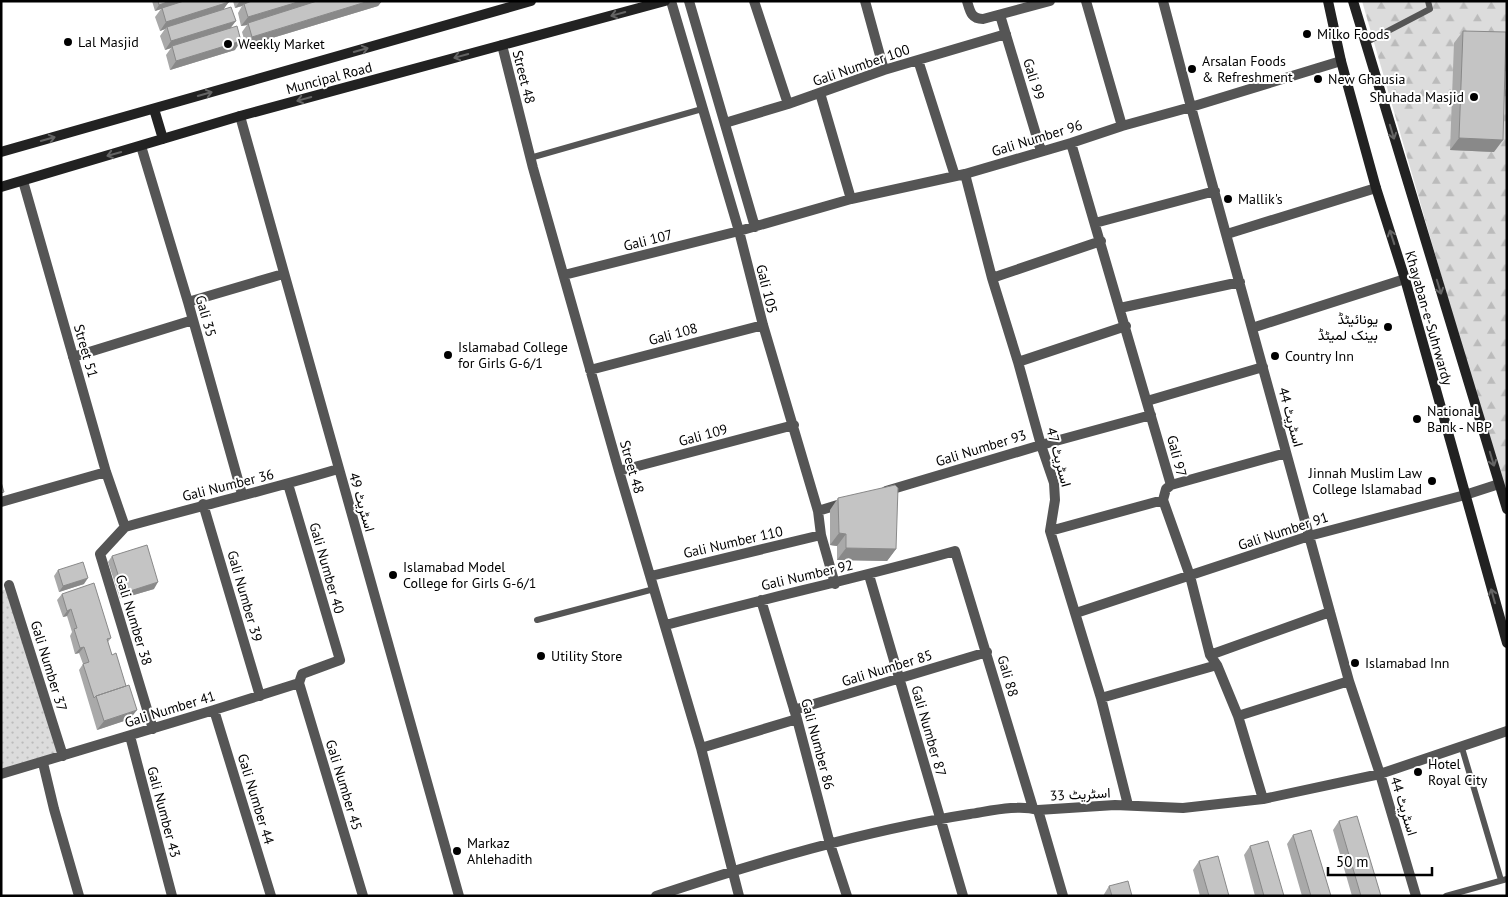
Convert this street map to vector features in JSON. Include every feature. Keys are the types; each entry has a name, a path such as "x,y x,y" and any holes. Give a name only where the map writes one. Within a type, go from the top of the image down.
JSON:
{"street":[{"name":"Muncipal Road","path":"1,152 530,1"},
{"name":"Muncipal Road","path":"1,187 240,116 665,1"},
{"name":"Gali 105","path":"671,1 738,231 762,325 794,425 818,511 821,535 835,584"},
{"path":"689,1 756,226"},
{"path":"754,1 788,104"},
{"path":"864,1 884,70"},
{"path":"968,1 973,17 983,20 1050,1"},
{"path":"1086,1 1122,126"},
{"name":"اسٹریٹ 44","path":"1163,1 1349,681 1380,774 1416,896"},
{"name":"Khayaban-e-Suhrwardy","path":"1328,1 1341,61 1376,188 1405,279 1507,642"},
{"name":"Khayaban-e-Suhrwardy","path":"1352,1 1507,509"},
{"name":"Gali 99","path":"1000,15 1041,151"},
{"name":"Gali Number 100","path":"725,123 788,104 884,70 1006,34"},
{"name":"Street 48","path":"502,45 530,158 619,472 701,748 739,896"},
{"name":"اسٹریٹ 47","path":"918,60 960,175 1054,483 1055,500 1050,531 1101,698 1128,805"},
{"name":"Gali Number 96","path":"738,231 851,199 960,175 1341,61"},
{"path":"820,93 851,199"},
{"path":"154,109 163,139"},
{"name":"اسٹریٹ 49","path":"240,116 459,896"},
{"name":"Gali 97","path":"1071,143 1152,414 1171,485 1166,489 1164,500"},
{"name":"Gali 35","path":"141,146 188,302 242,494"},
{"name":"Street 51","path":"23,181 106,472 125,527"},
{"path":"1227,234 1376,188"},
{"path":"1096,223 1215,191"},
{"name":"Gali 107","path":"564,275 738,231"},
{"path":"992,278 1101,241"},
{"path":"188,302 283,274"},
{"path":"1252,328 1405,279"},
{"path":"1120,308 1240,282"},
{"path":"73,356 193,320"},
{"name":"Gali 108","path":"590,370 762,325"},
{"path":"1018,362 1126,326"},
{"path":"1148,401 1263,367"},
{"name":"Gali Number 93","path":"874,494 1041,444 1152,414"},
{"name":"Gali 109","path":"619,472 794,425"},
{"path":"1171,485 1286,453"},
{"name":"Gali Number 36","path":"125,527 203,504 288,484 338,469"},
{"path":"1,502 106,472"},
{"name":"Gali Number 40","path":"288,484 340,660"},
{"name":"Gali Number 91","path":"1076,613 1309,536 1465,495 1499,484"},
{"path":"818,511 856,500"},
{"path":"1050,531 1164,500 1190,576 1210,655 1218,665 1238,716 1262,799"},
{"name":"Gali Number 39","path":"203,504 260,696"},
{"name":"Gali Number 38","path":"125,527 100,554 153,729"},
{"name":"Gali Number 110","path":"650,576 821,535"},
{"name":"Gali Number 92","path":"666,625 761,600 835,584 955,551"},
{"name":"Gali 88","path":"955,551 1063,896"},
{"name":"Gali Number 87","path":"869,575 962,896"},
{"name":"Gali Number 37","path":"10,584 63,756"},
{"name":"Gali Number 86","path":"761,600 796,714 830,844 847,896"},
{"path":"1210,655 1330,612"},
{"name":"Gali Number 85","path":"701,748 900,679 987,652"},
{"name":"Gali Number 41","path":"1,774 43,763 299,683 302,674 340,660"},
{"path":"1101,698 1218,665"},
{"path":"1238,716 1349,681"},
{"name":"Gali Number 45","path":"299,683 363,896"},
{"name":"Gali Number 44","path":"214,710 270,896"},
{"name":"اسٹریٹ 33","path":"656,896 733,871 830,844 940,819 1001,810 1128,805 1183,808 1262,799 1380,774 1462,748 1507,731"},
{"name":"Gali Number 43","path":"130,736 172,896"},
{"path":"43,763 54,810 79,896"}],"lane":[{"path":"1364,43 1430,9 1428,1"},
{"path":"530,158 702,109"},
{"path":"537,620 654,589"},
{"path":"1446,896 1504,880 1462,748"},
{"path":"1474,888 1476,896"}],"green space":[{"path":"1362,1 1507,1 1507,503"},
{"path":"6,589 58,755 1,770 1,591"}],"building":[{"path":"158,1 170,1 159,5"},
{"path":"184,1 229,2 166,22 162,8"},
{"path":"252,1 301,1 248,17 244,4"},
{"path":"317,1 369,1 252,37 248,23"},
{"path":"231,7 236,21 171,41 167,27"},
{"path":"237,26 241,41 176,61 172,46"},
{"name":"Shuhada Masjid","path":"1463,31 1506,32 1503,140 1459,138"},
{"path":"1,482 4,492 1,493"},
{"path":"895,485 898,488 896,549 846,548 846,534 839,533 838,498"},
{"path":"147,545 158,582 124,593 112,556"},
{"path":"83,562 88,578 63,586 58,570"},
{"path":"94,583 111,638 107,639 112,655 116,653 126,686 94,698 83,664 89,662 84,647 80,648 74,629 77,628 71,609 67,611 62,594"},
{"path":"129,685 137,710 104,721 96,696"},
{"path":"1357,816 1381,896 1361,896 1339,821"},
{"path":"1311,830 1331,896 1311,896 1293,835"},
{"path":"1268,841 1284,896 1264,896 1250,846"},
{"path":"1218,856 1229,896 1209,896 1199,861"},
{"path":"1128,881 1132,896 1112,896 1109,886"}],"place":[{"name":"Milko Foods","path":"1307,34"},
{"name":"Lal Masjid","path":"68,42"},
{"name":"Weekly Market","path":"228,44"},
{"name":"Arsalan Foods & Refreshment","path":"1192,69"},
{"name":"New Ghausia","path":"1318,79"},
{"name":"Shuhada Masjid","path":"1474,97"},
{"name":"Mallik's","path":"1228,199"},
{"name":"یونائیٹڈ بینک لمیٹڈ","path":"1388,327"},
{"name":"Islamabad College for Girls G-6/1","path":"448,355"},
{"name":"Country Inn","path":"1275,356"},
{"name":"National Bank - NBP","path":"1417,419"},
{"name":"Jinnah Muslim Law College Islamabad","path":"1432,481"},
{"name":"Islamabad Model College for Girls G-6/1","path":"393,575"},
{"name":"Utility Store","path":"541,656"},
{"name":"Islamabad Inn","path":"1355,663"},
{"name":"Hotel Royal City","path":"1418,772"},
{"name":"Markaz Ahlehadith","path":"457,851"}]}
